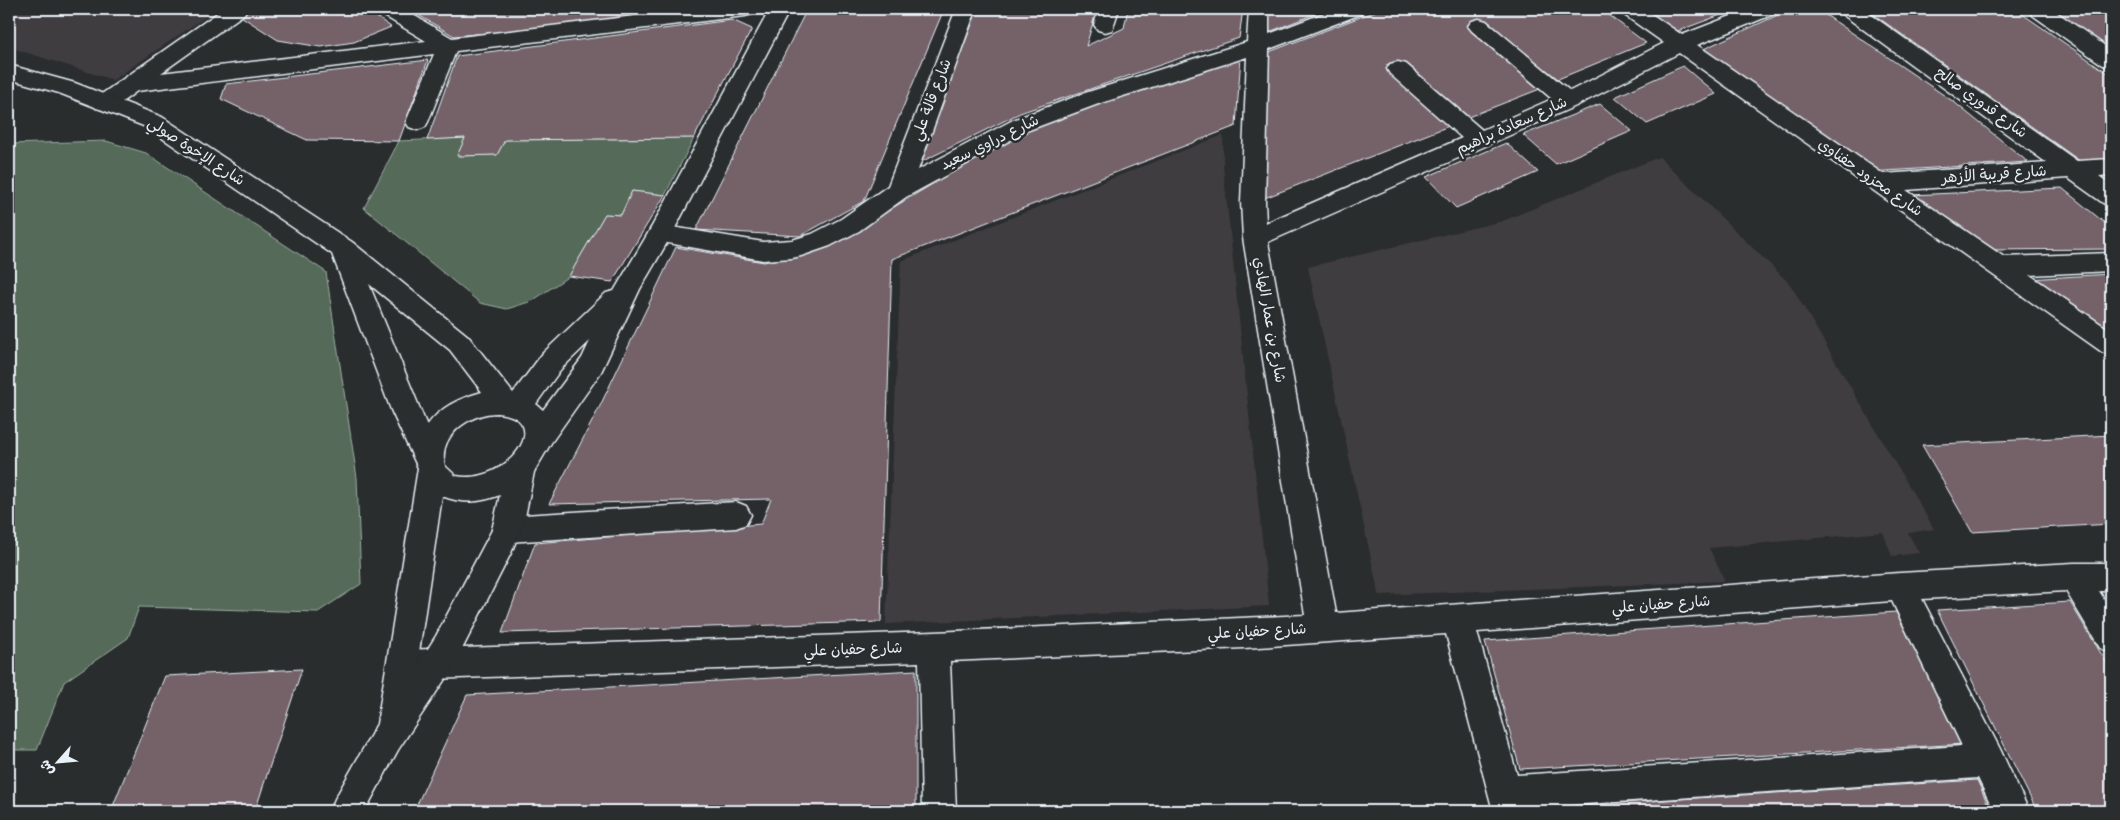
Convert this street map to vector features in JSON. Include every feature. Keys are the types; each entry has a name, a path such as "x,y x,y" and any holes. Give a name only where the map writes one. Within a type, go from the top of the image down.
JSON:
{"street":[{"path":"104,103 237,9"},
{"path":"388,9 448,45"},
{"path":"131,84 745,9"},
{"name":"شارع قالة علي","path":"898,191 966,9"},
{"name":"شارع بن عمار الهادي","path":"1259,9 1253,202 1255,238 1323,628"},
{"name":"شارع دراوي سعيد","path":"660,234 763,251 792,249 821,240 850,225 898,191 1021,125 1093,98 1257,46 1354,9"},
{"name":"شارع محزود حفناوي","path":"1630,9 1878,183 2002,267 2111,346"},
{"name":"شارع سعادة براهيم","path":"1255,238 1568,101 1680,44 1768,9"},
{"name":"شارع قدوري صالح","path":"1849,9 2111,197"},
{"path":"2038,9 2111,60"},
{"path":"343,248 405,410 439,481 452,488 469,490 488,487 505,480 520,469 532,454 537,440 592,364 628,287 660,234 770,12"},
{"path":"1479,26 1568,101"},
{"path":"417,122 448,45"},
{"path":"1398,69 1480,141"},
{"name":"شارع الإخوة صولي","path":"9,72 67,88 154,122 343,248 459,343 512,404"},
{"name":"شارع قريبة الأزهر","path":"1878,183 2111,167"},
{"path":"2002,267 2111,262"},
{"path":"512,404 628,287"},
{"path":"392,730 432,442 441,428 454,416 487,402 512,404 530,414 537,426 537,440"},
{"path":"347,811 392,730 437,665 506,529 520,469"},
{"path":"506,529 736,515"},
{"path":"2074,577 2111,638"},
{"name":"شارع حفيان علي","path":"402,665 934,647 1235,634 1900,587 2074,577 2111,577"},
{"path":"1900,587 2012,811"},
{"path":"1458,619 1507,802 1988,761"},
{"path":"934,647 940,811"}],"shaded area":[{"path":"9,9 217,9 113,80 9,47"},
{"path":"1223,135 1223,166 1269,606 886,624 901,261"},
{"path":"1659,157 1790,284 1934,529 1908,533 1919,553 1892,556 1883,532 1709,548 1725,581 1379,595 1308,267 1503,221"}],"green space":[{"path":"465,138 458,156 497,155 505,140 694,138 665,195 632,191 621,215 605,214 569,276 532,301 507,309 480,303 364,208 399,141"},
{"path":"106,141 146,153 326,272 357,478 361,584 318,612 139,607 128,638 64,682 37,750 9,750 9,144"}],"building":[{"path":"249,9 365,9 391,27 354,42 321,47 278,40 239,15"},
{"path":"408,9 665,9 567,26 454,36"},
{"path":"807,9 944,9 864,201 800,236 696,230"},
{"path":"978,9 1097,9 1086,46 1124,28 1128,9 1243,9 1239,38 1020,113 917,164"},
{"path":"1267,9 1327,9 1264,34"},
{"path":"1381,9 1601,9 1646,43 1558,79 1479,19 1469,23 1540,89 1463,119 1396,61 1386,65 1454,124 1262,199 1269,52"},
{"path":"1641,9 1737,9 1675,32"},
{"path":"1791,9 1817,9 1954,102 2028,162 1870,172 1699,51"},
{"path":"1866,9 2015,9 2111,75 2111,159 2080,161"},
{"path":"2047,9 2111,9 2111,54"},
{"path":"732,20 752,29 694,138 505,140 497,155 457,156 465,138 427,140 457,56"},
{"path":"1241,56 1236,126 892,259 881,622 502,633 535,543 761,524 771,499 549,504 599,408 676,247 764,262 825,248 1035,123"},
{"path":"428,60 399,141 307,140 221,99 226,84"},
{"path":"1683,66 1716,94 1647,124 1615,97"},
{"path":"1600,104 1632,131 1556,164 1523,135"},
{"path":"1506,143 1538,172 1456,208 1426,177"},
{"path":"2062,188 2111,228 2111,249 1987,250 1911,195"},
{"path":"632,191 665,195 612,282 569,276 605,214 621,215"},
{"path":"2111,274 2111,338 2028,279"},
{"path":"2111,435 2111,524 1972,532 1922,445"},
{"path":"2070,602 2111,670 2111,811 2037,811 1937,610"},
{"path":"1896,612 1965,744 1520,769 1485,641"},
{"path":"302,669 255,811 111,811 165,676"},
{"path":"916,670 916,811 414,811 467,695"},
{"path":"1977,780 1991,811 1542,811 1541,808"}]}
